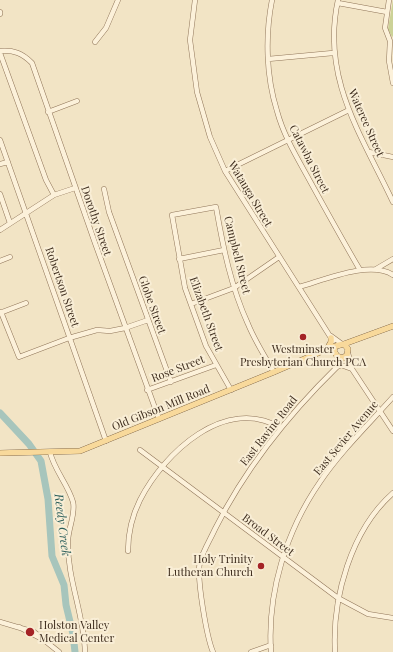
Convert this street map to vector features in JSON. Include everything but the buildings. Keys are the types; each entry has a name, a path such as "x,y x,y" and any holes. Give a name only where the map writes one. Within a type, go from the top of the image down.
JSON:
{"main road":[{"path":"348,352 343,344 392,326"},
{"path":"324,352 331,342 330,336"},
{"path":"338,353 348,352 357,340"},
{"name":"Old Gibson Mill Road","path":"0,453 80,451 324,352 332,347 338,353 343,344"}],"street":[{"path":"95,42 106,28 118,0"},
{"name":"Watauga Street","path":"195,0 190,40 196,92 210,137 224,171 330,336 338,353 352,370"},
{"name":"Catawba Street","path":"272,0 269,15 268,59 270,83 277,112 287,141 360,270"},
{"path":"389,0 385,28 391,40 389,61 393,82"},
{"path":"338,2 387,12"},
{"name":"Wateree Street","path":"338,2 333,28 333,53 339,83 349,110 393,202"},
{"name":"Dorothy Street","path":"0,52 11,50 23,54 32,63 147,390 159,419"},
{"path":"0,52 46,180 54,195"},
{"path":"268,59 333,53"},
{"path":"48,112 77,101"},
{"path":"224,171 349,110"},
{"name":"Robertson Street","path":"0,140 27,212 69,338 106,441"},
{"path":"370,152 393,157"},
{"path":"0,164 8,162"},
{"path":"0,230 54,195 75,188"},
{"name":"Globe Street","path":"104,189 109,212 170,382"},
{"path":"0,194 10,223"},
{"name":"Campbell Street","path":"172,215 216,206 224,250 234,288 248,324 274,372"},
{"name":"Elizabeth Street","path":"172,215 185,288 206,346 231,390"},
{"path":"179,259 224,250"},
{"path":"0,261 10,257"},
{"path":"191,304 234,288 279,257"},
{"path":"376,269 393,259"},
{"path":"299,287 360,270 376,269 393,275"},
{"path":"26,303 0,312 19,357 69,338 97,330 110,331 125,328 148,320"},
{"name":"Watauga Street","path":"330,336 343,344"},
{"path":"348,352 352,370 393,431"},
{"path":"338,353 336,367 341,365 352,370"},
{"name":"Rose Street","path":"147,390 216,365"},
{"name":"East Ravine Road","path":"213,652 209,641 199,569 204,551 224,512 252,467 281,428 336,367"},
{"name":"East Sevier Avenue","path":"271,652 273,602 283,557 300,515 319,482 393,396"},
{"path":"128,551 134,513 140,500 162,467 187,441 204,430 218,424 244,418 258,418 270,421 281,428"},
{"name":"Broad Street","path":"140,450 338,598 368,614 393,618"},
{"path":"47,452 74,504 68,534 68,548 74,586 84,630 85,652"},
{"path":"335,652 334,625 338,598 345,574 357,543 376,512 393,493"},
{"path":"0,622 19,627 47,642 59,652"},
{"path":"250,652 271,645"}],"green space":[{"path":"393,0 393,36 392,37 388,29"}],"waterway":[{"name":"Reedy Creek","path":"0,413 29,444 41,461 48,499 52,556 64,585 66,605 73,634 75,652"}],"place":[{"name":"Westminster Presbyterian Church PCA","path":"303,337"},
{"name":"Holy Trinity Lutheran Church","path":"261,566"},
{"name":"Holston Valley Medical Center","path":"30,632"}]}
